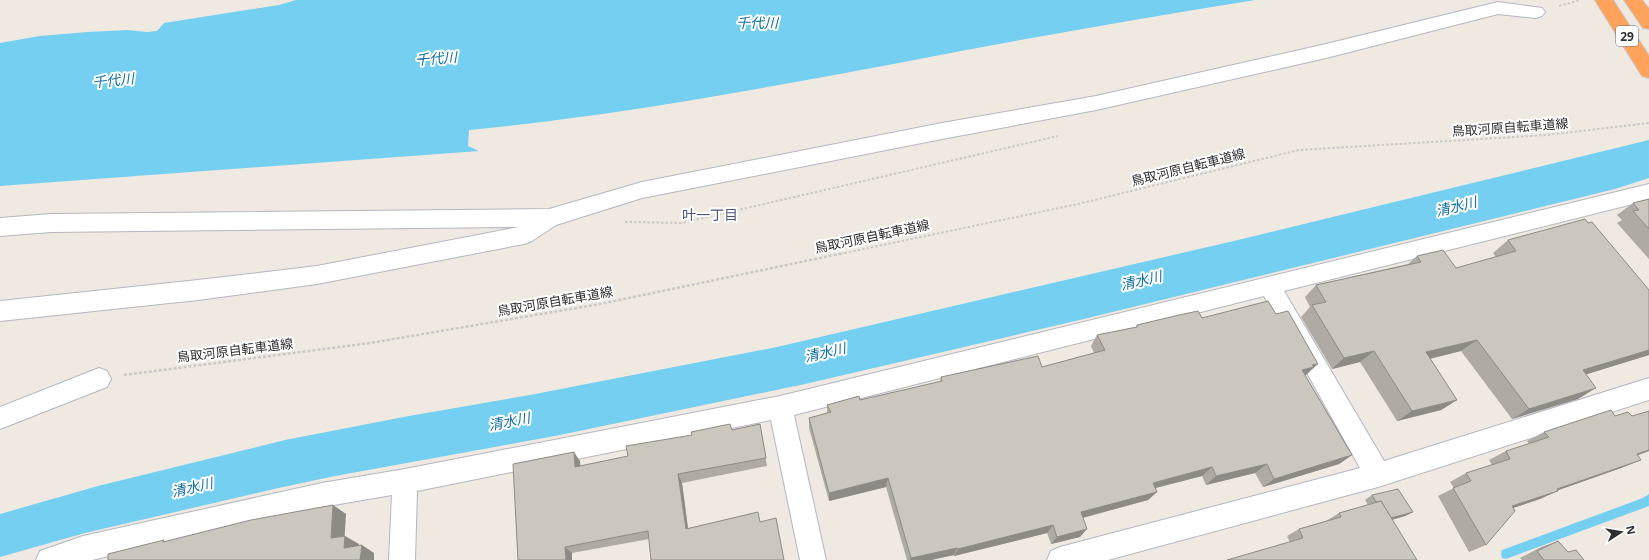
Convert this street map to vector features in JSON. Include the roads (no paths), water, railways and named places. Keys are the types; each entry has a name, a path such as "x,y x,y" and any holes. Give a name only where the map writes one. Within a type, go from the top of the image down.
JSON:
{"highway":[{"name":"29","path":"1604,0 1649,71"},
{"name":"29","path":"1633,0 1649,23"}],"street":[{"path":"0,227 50,223 549,218 642,190 942,131 1096,103 1326,51 1498,8 1536,12"},
{"path":"49,560 83,549 314,496 405,481 780,407 1649,192"},
{"path":"0,311 198,290 317,275 524,235 549,218"},
{"path":"1270,285 1378,475"},
{"path":"0,418 99,379"},
{"path":"1060,560 1378,475 1649,389"},
{"path":"780,407 813,560"},
{"path":"402,560 405,481"}],"water":[{"name":"千代川","path":"296,0 1255,0 1036,37 687,101 578,117 469,130 468,146 479,151 0,186 0,43 40,36 87,32 128,30 147,32 157,31 164,23 279,5"},
{"name":"清水川","path":"1649,140 1649,178 1615,189 1084,319 805,384 555,436 335,476 274,489 85,533 0,557 0,514 98,486 285,440 409,416 530,395 777,347 1238,240"}],"waterway":[{"path":"1506,554 1646,502 1649,499"}],"district":[{"name":"叶一丁目","path":"710,214"}]}
